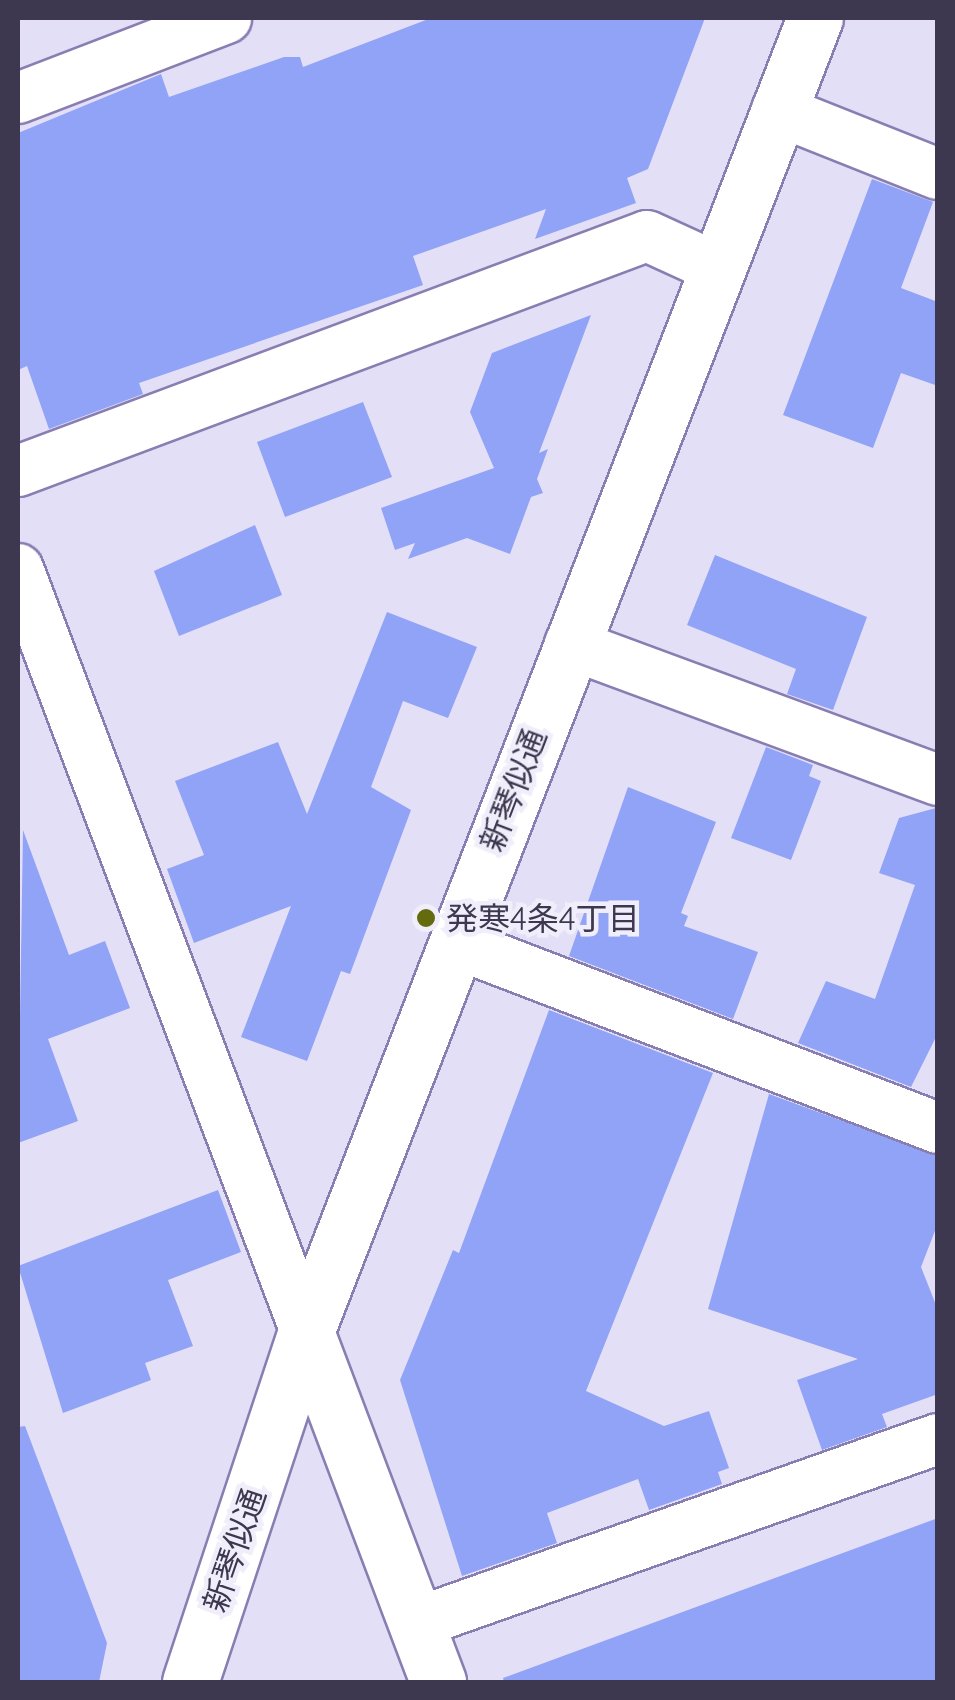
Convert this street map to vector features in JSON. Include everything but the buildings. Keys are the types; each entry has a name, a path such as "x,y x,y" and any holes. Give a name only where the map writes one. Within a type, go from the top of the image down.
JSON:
{"street":[{"path":"18,98 226,18"},
{"name":"新琴似通","path":"190,1682 306,1332 815,18"},
{"path":"777,110 938,174"},
{"path":"18,471 647,236 717,268"},
{"path":"18,568 438,1682"},
{"path":"570,644 938,780"},
{"path":"455,943 938,1128"},
{"path":"416,1623 938,1439"}],"place":[{"name":"発寒4条4丁目","path":"426,918"}]}
